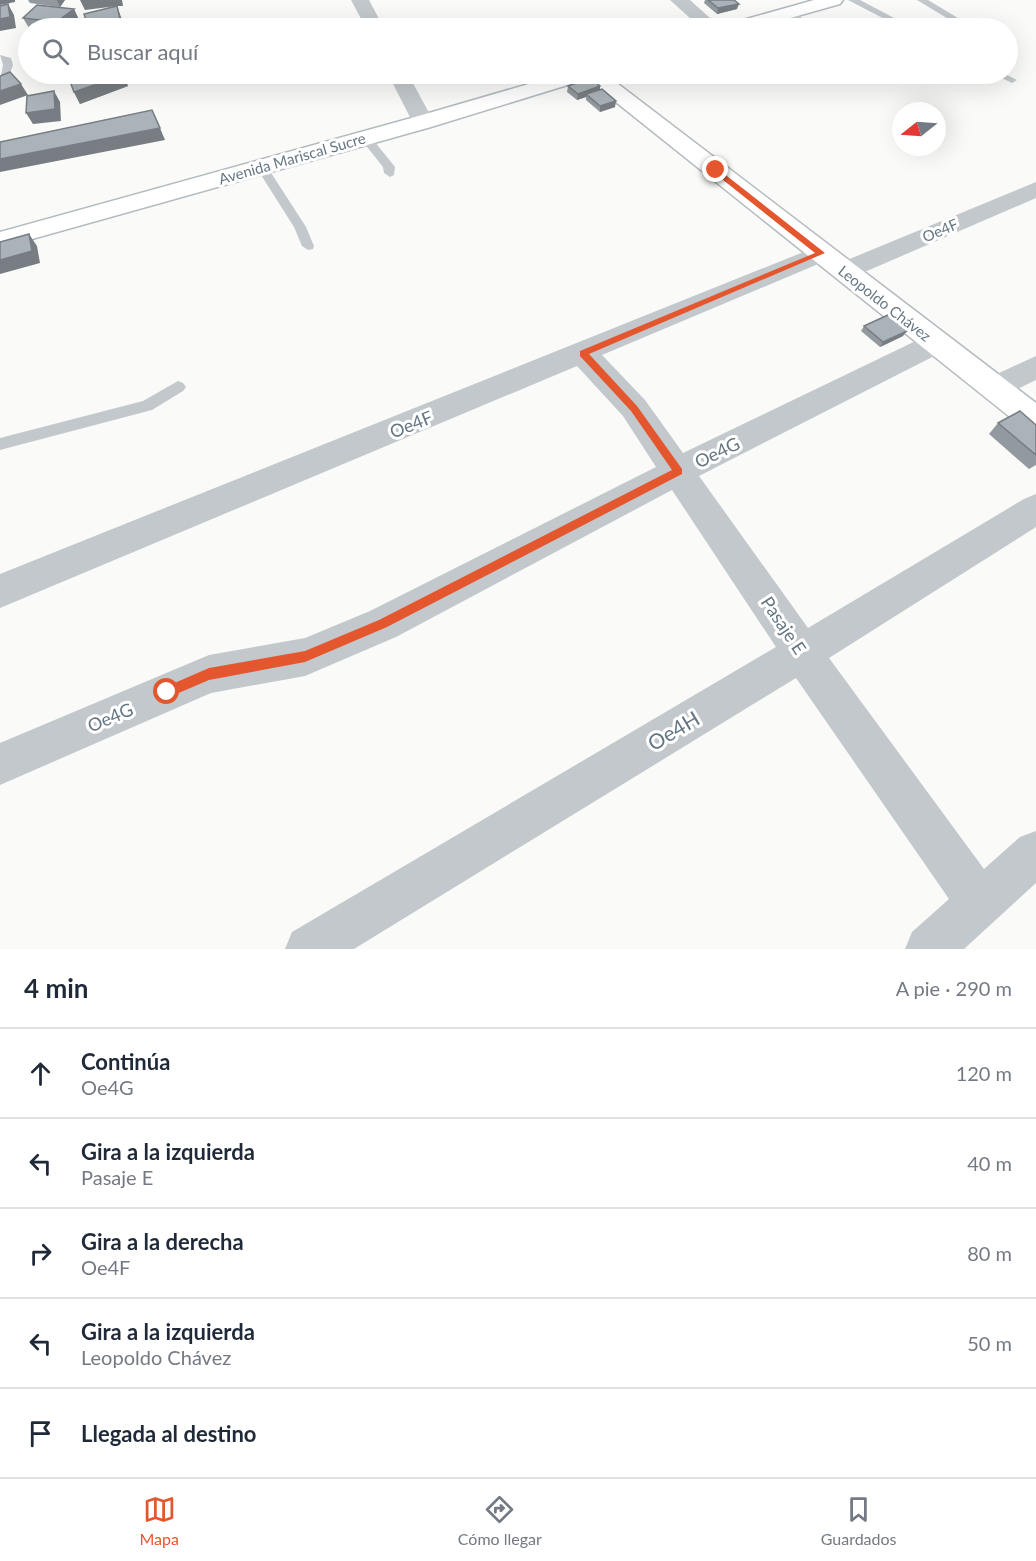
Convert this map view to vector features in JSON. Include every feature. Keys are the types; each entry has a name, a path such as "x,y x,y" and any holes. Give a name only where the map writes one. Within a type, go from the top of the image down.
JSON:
{"main road":[{"path":"772,18 834,0"},
{"name":"Avenida Mariscal Sucre","path":"0,240 423,122 550,84"},
{"name":"Leopoldo Chávez","path":"606,84 1036,420"}],"street":[{"path":"360,0 370,18"},
{"path":"679,0 700,18"},
{"path":"403,84 423,122"},
{"name":"Oe4F","path":"0,591 583,353 1036,189"},
{"name":"Oe4G","path":"0,764 209,674 305,657 383,624 678,471 936,343"},
{"name":"Pasaje E","path":"583,353 634,408 802,653 979,902"},
{"path":"995,388 1036,368"},
{"name":"Oe4H","path":"309,949 802,653 1036,509"},
{"path":"929,949 1036,853"}],"lane":[{"path":"853,0 888,18"},
{"path":"922,0 953,18"},
{"path":"793,12 797,18"},
{"path":"0,58 6,60 8,65 5,74 0,77"},
{"path":"366,138 390,173"},
{"path":"262,167 300,227 308,246"},
{"path":"0,444 147,406 178,387"}],"building":[{"path":"708,0 734,0 739,4 718,8"},
{"path":"8,4 10,17 0,19 0,6"},
{"path":"37,5 74,9 62,18 23,18"},
{"path":"117,6 120,18 85,18 84,14"},
{"path":"10,72 18,81 18,84 21,84 0,91 0,76"},
{"path":"71,84 97,84 74,92"},
{"path":"598,84 600,86 578,94 568,86"},
{"path":"602,89 616,101 600,106 586,94"},
{"path":"54,91 55,109 26,113 27,96"},
{"path":"152,110 160,128 0,159 0,142"},
{"path":"29,234 32,251 0,260 0,242"},
{"path":"888,315 907,331 883,342 864,326"},
{"path":"1020,411 1036,425 1036,455 998,423"}],"route":[{"path":"167,692 209,674 305,657 383,624 678,471 634,408 583,353 821,253 716,170"}]}
